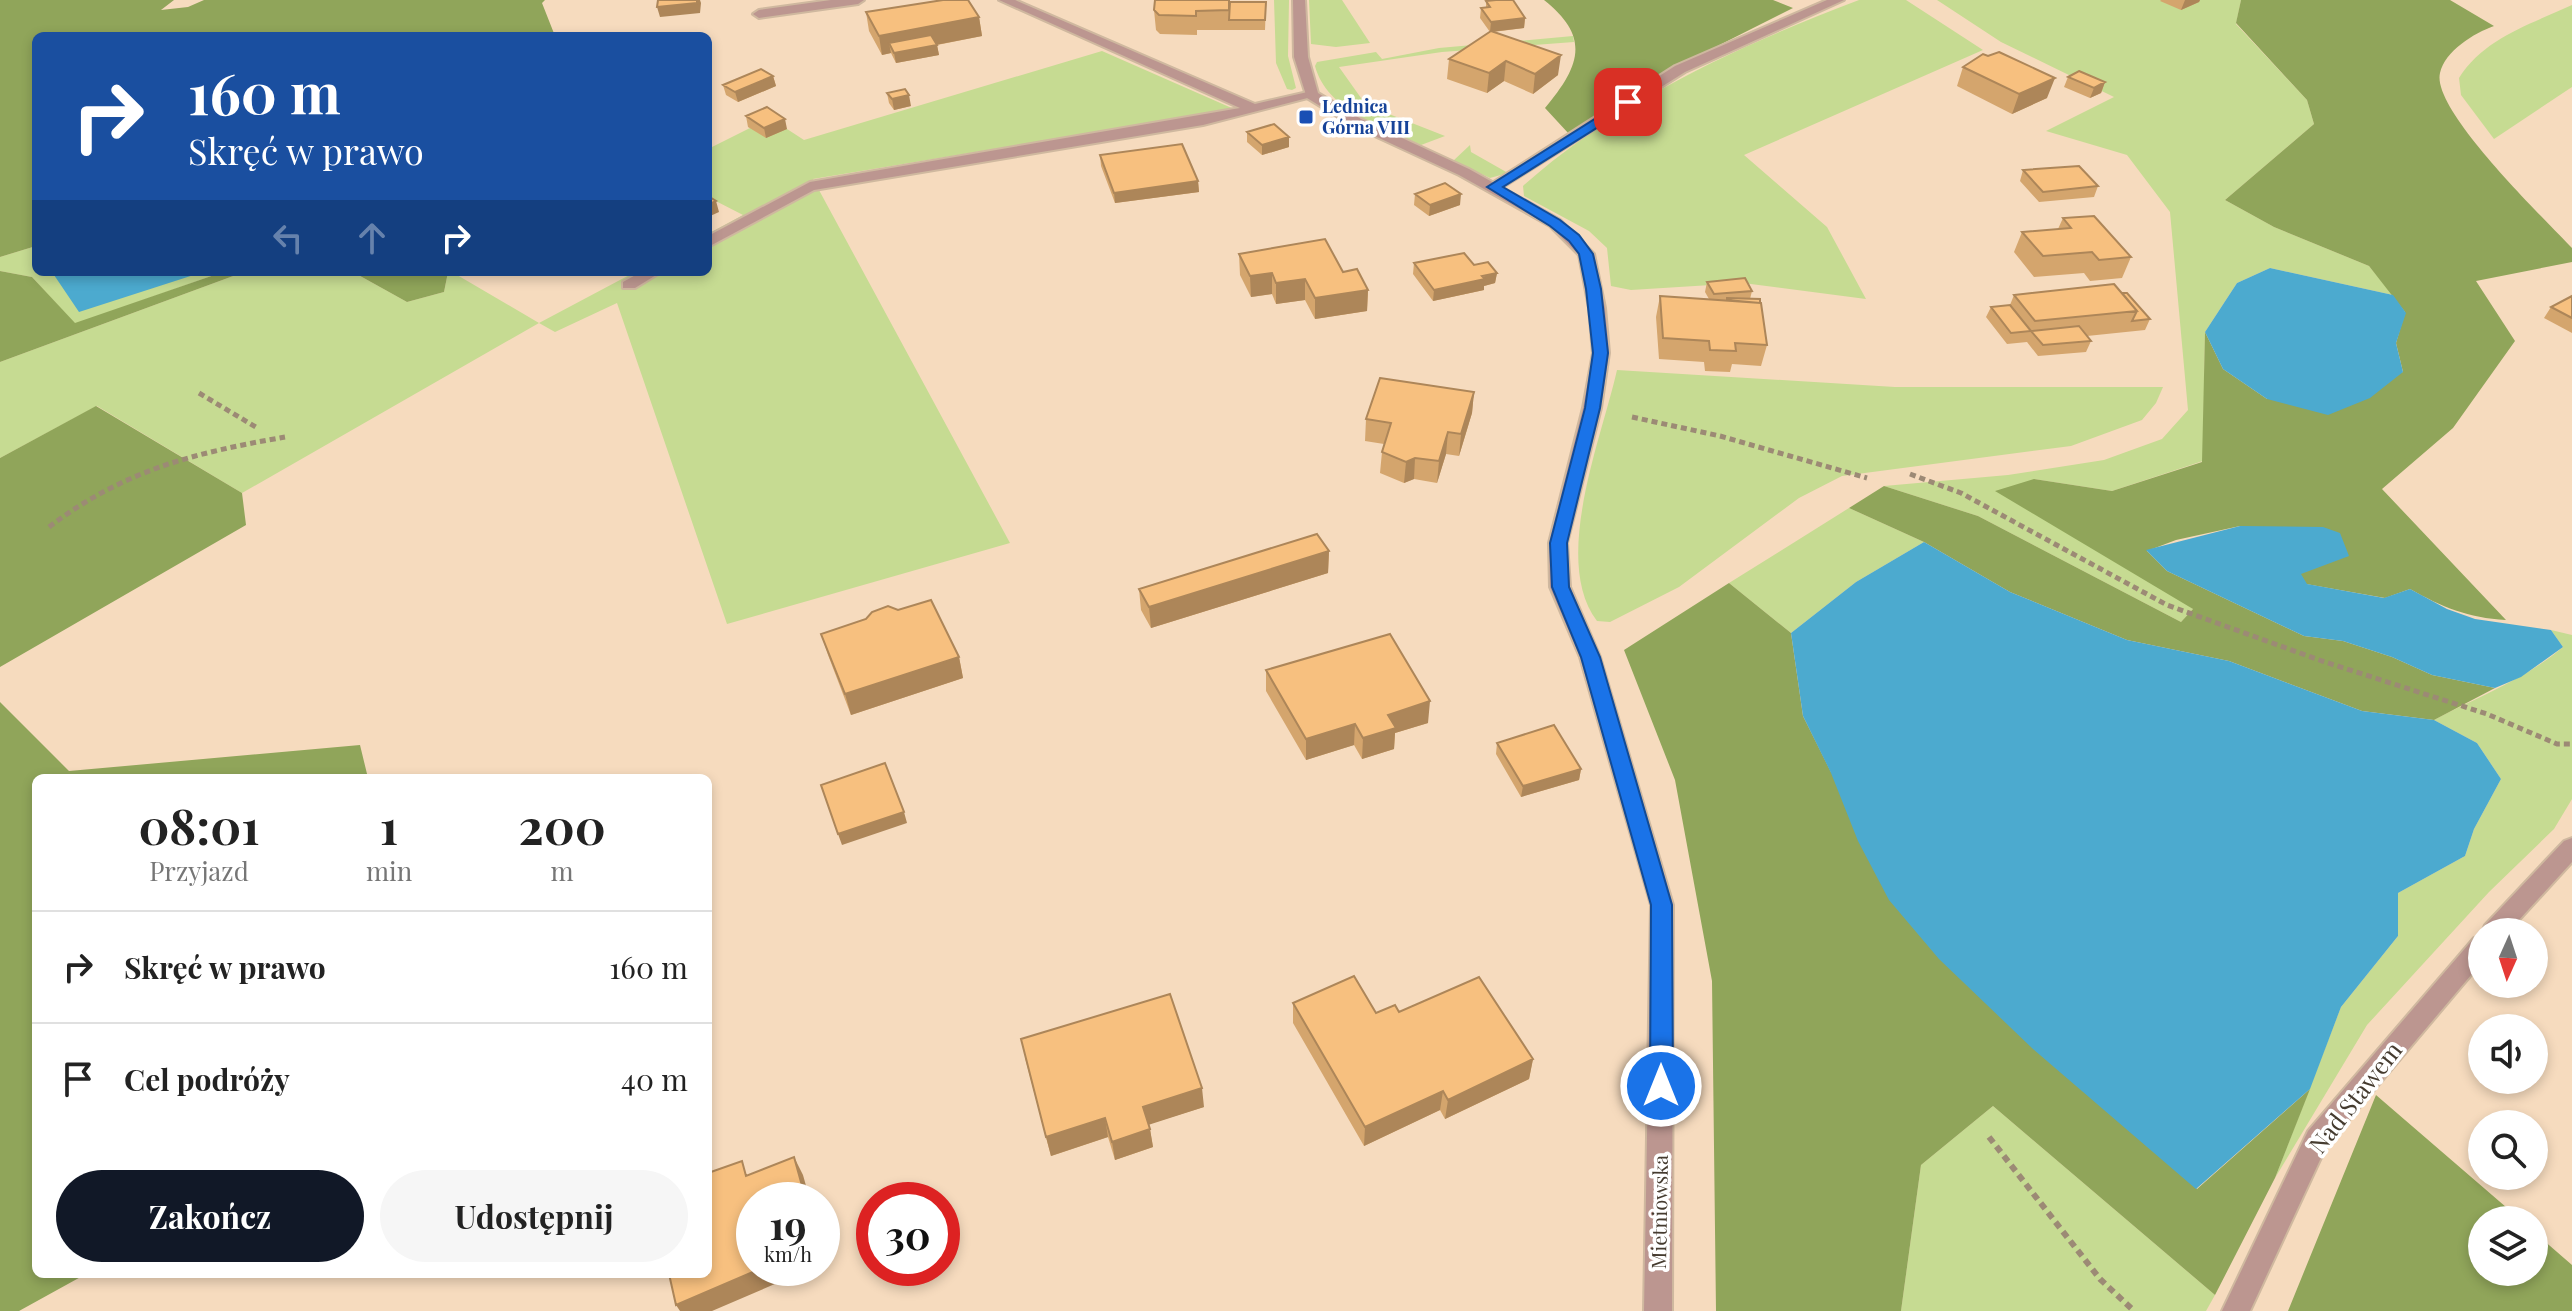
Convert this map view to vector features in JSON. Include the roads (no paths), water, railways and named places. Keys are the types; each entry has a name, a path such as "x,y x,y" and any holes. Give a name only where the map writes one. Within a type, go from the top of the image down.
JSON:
{"street":[{"path":"759,14 817,9 858,0"},
{"path":"1005,0 1254,109"},
{"path":"712,240 810,186 1203,121 1312,95 1301,57 1299,0"},
{"path":"1493,187 1680,69 1838,0"},
{"name":"Mietniowska","path":"1312,95 1366,127 1493,187 1555,223 1586,254 1597,308 1601,353 1592,408 1558,543 1560,587 1590,657 1662,905 1658,1311"},
{"path":"629,285 646,276"},
{"path":"2506,918 2572,847"},
{"name":"Nad Stawem","path":"2236,1311 2317,1139 2468,961"}],"water":[{"path":"2270,268 2393,295 2406,313 2396,343 2403,372 2370,398 2328,415 2267,399 2223,369 2205,332 2237,283"},
{"path":"55,276 191,276 79,312"},
{"path":"2240,526 2323,527 2340,533 2349,556 2301,574 2307,584 2384,598 2410,589 2447,609 2475,619 2551,630 2563,647 2521,677 2495,688 2432,675 2392,657 2343,641 2304,636 2167,571 2146,550"},
{"path":"1924,542 2010,592 2127,640 2229,661 2362,711 2434,720 2477,743 2501,779 2474,829 2465,856 2398,893 2398,936 2341,1007 2310,1089 2196,1189 2033,1049 1939,959 1889,900 1858,841 1831,773 1803,716 1791,633 1856,582"}],"place":[{"name":"Lednica Górna VIII","path":"1306,117"}]}
